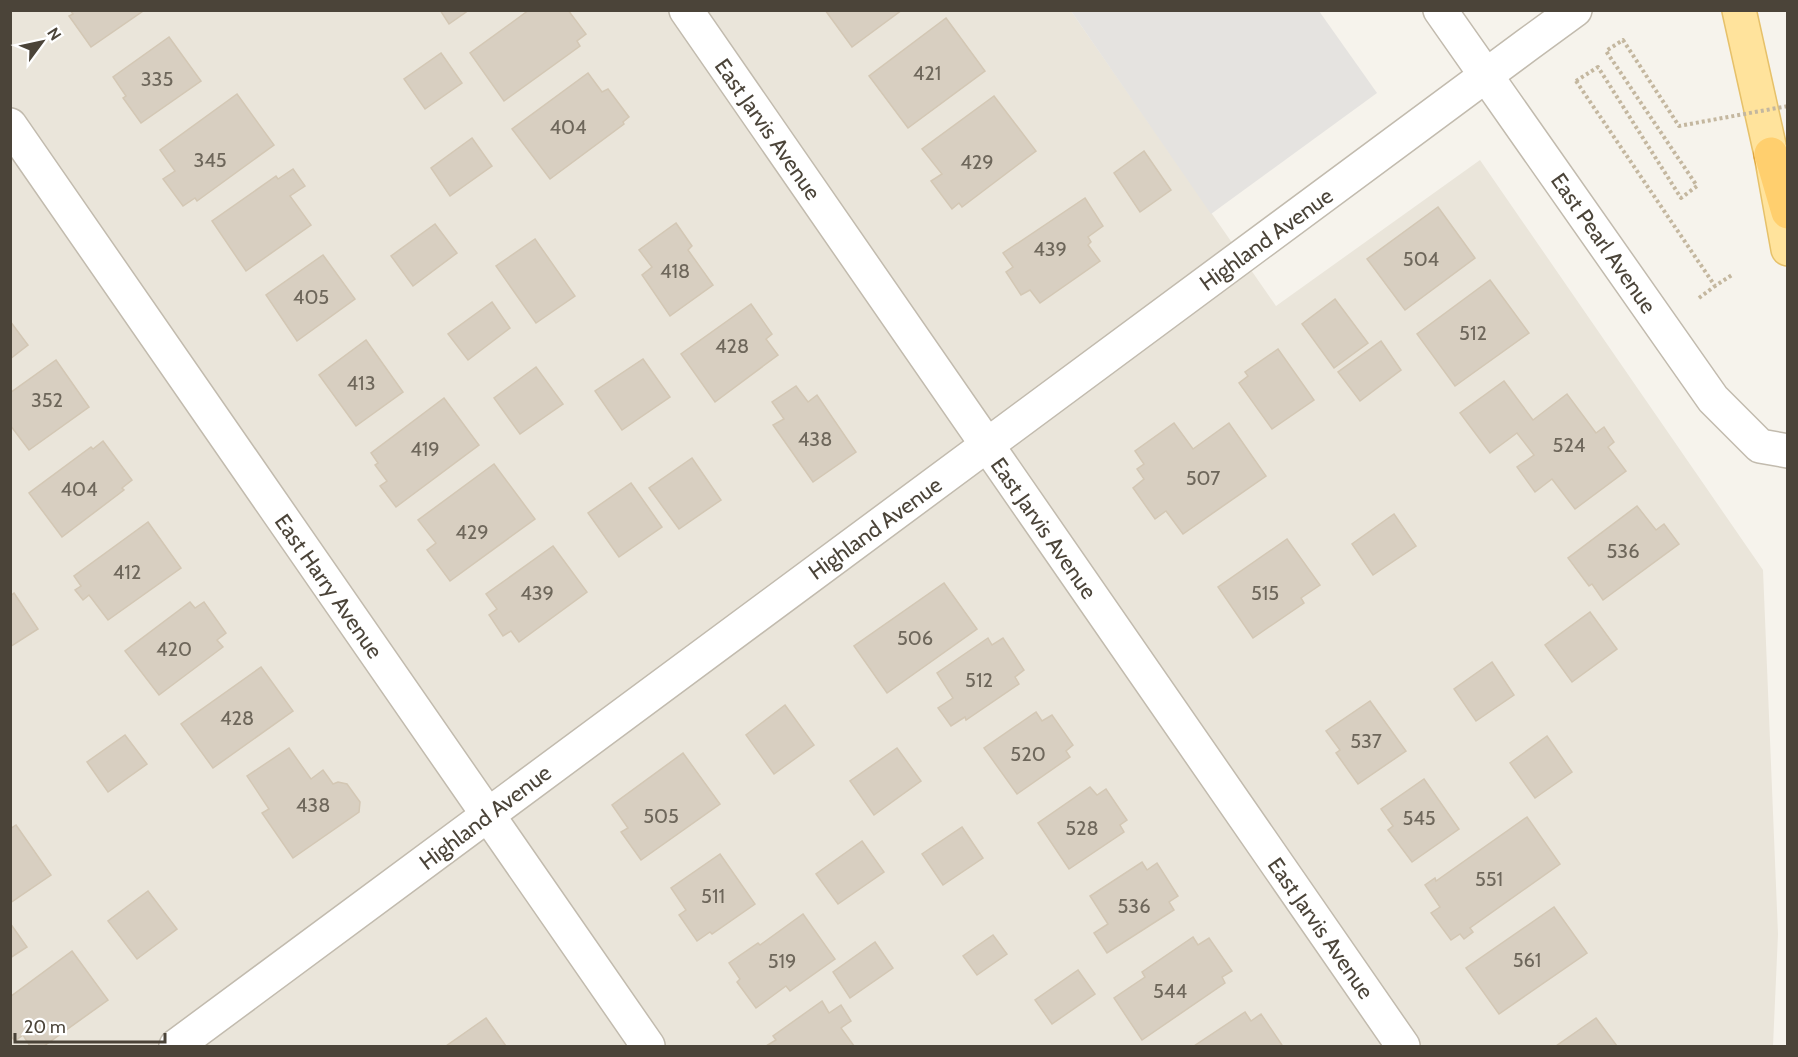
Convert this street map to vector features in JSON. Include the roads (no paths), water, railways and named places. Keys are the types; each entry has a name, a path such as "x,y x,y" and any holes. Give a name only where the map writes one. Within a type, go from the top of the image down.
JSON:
{"highway":[{"path":"1771,154 1788,212"}],"main road":[{"path":"1739,10 1771,154 1788,249"}],"street":[{"name":"East Jarvis Avenue","path":"686,10 1402,1047"},
{"name":"East Pearl Avenue","path":"1440,10 1713,399 1760,446 1788,451"},
{"name":"Highland Avenue","path":"176,1047 1575,10"},
{"name":"East Harry Avenue","path":"10,125 648,1047"}]}
